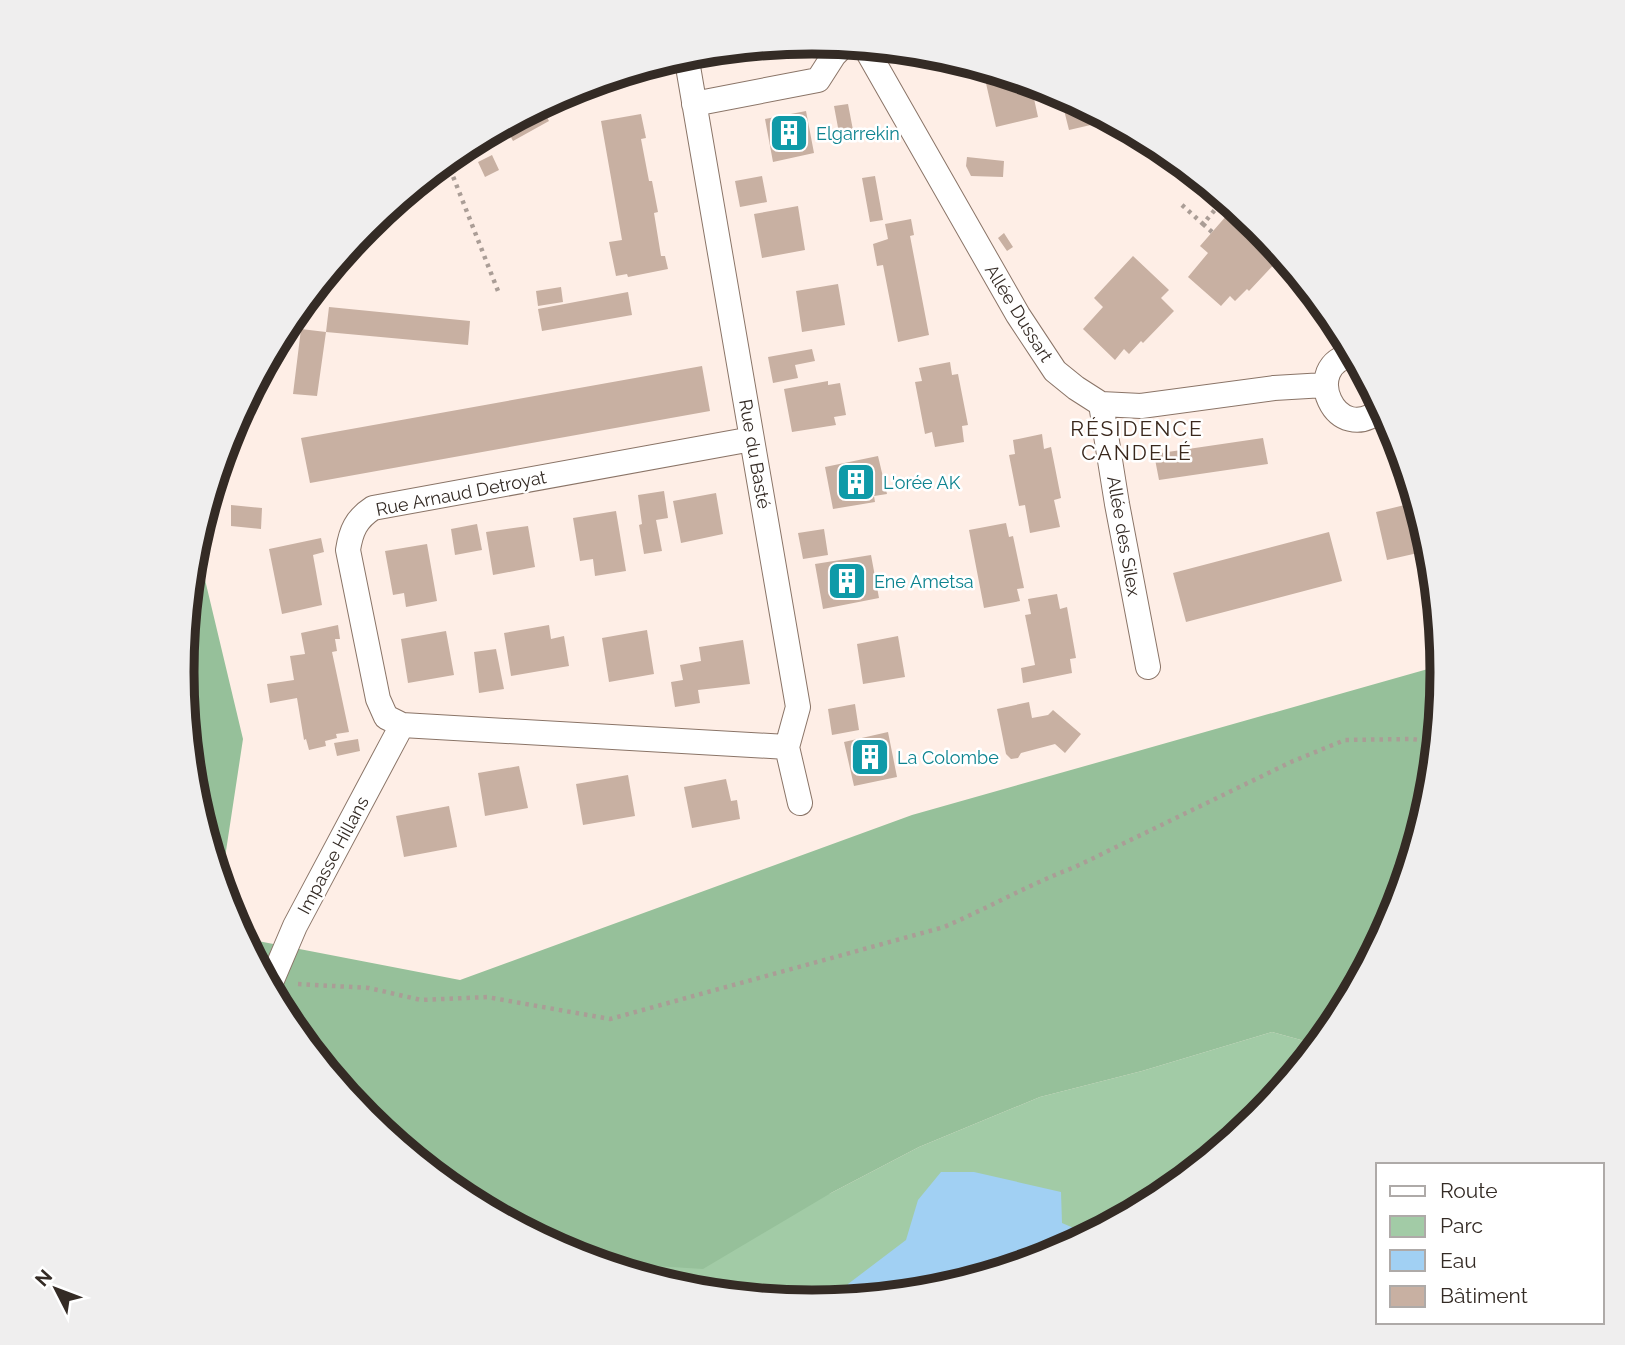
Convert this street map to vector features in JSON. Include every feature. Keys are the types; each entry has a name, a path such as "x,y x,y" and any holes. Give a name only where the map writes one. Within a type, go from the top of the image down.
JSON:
{"street":[{"path":"694,104 818,80 834,55"},
{"name":"Allée Dussart","path":"871,58 1018,315 1055,371 1101,404"},
{"name":"Rue du Basté","path":"688,67 797,707 787,747 800,803"},
{"path":"1345,359 1332,368 1325,385 1332,408 1353,419 1365,419 1374,413"},
{"path":"1101,404 1141,406 1274,388 1325,385"},
{"name":"Allée des Silex","path":"1101,404 1148,667"},
{"name":"Rue Arnaud Detroyat","path":"402,725 386,717 378,699 348,551 350,533 360,517 373,508 752,439"},
{"path":"402,725 787,747"},
{"name":"Impasse Hillans","path":"274,976 295,926 402,725"}],"path":[{"path":"451,171 498,291"},
{"path":"1182,205 1212,232"},
{"path":"1203,224 1218,206"},
{"path":"1426,695 1430,694"},
{"path":"279,985 369,988 421,1000 487,997 610,1019 944,927 1292,762 1345,740 1426,741"}],"green space":[{"path":"203,572 243,739 224,862 206,793 196,713 194,672"},
{"path":"1431,668 1429,713 1419,793 1398,871 1367,946 1348,982 1308,1042 1272,1032 1142,1071 1040,1097 919,1147 831,1193 703,1269 635,1265 576,1244 503,1208 436,1163 375,1110 322,1049 277,982 255,940 460,980 912,815"},
{"path":"1272,1032 1308,1042 1250,1110 1189,1163 1156,1187 1086,1227 1011,1258 933,1279 812,1291 692,1279 628,1263 831,1193 919,1147 1040,1097 1142,1071"}],"water":[{"path":"941,1172 974,1172 1061,1192 1062,1223 1079,1230 1049,1244 973,1270 933,1279 847,1289 848,1284 906,1240 918,1200"}],"building":[{"path":"985,79 1033,95 1038,117 996,127"},
{"path":"848,104 853,130 839,133 834,106"},
{"path":"1063,108 1095,124 1069,130"},
{"name":"Elgarrekin","path":"806,111 814,153 773,162 765,119"},
{"path":"641,114 646,138 641,139 658,212 654,213 661,256 665,256 668,269 628,277 627,274 616,276 609,242 622,240 601,121"},
{"path":"546,115 549,121 513,141 509,134"},
{"path":"492,155 499,170 485,177 478,162"},
{"path":"967,157 1004,161 1003,177 971,176 966,166"},
{"path":"762,176 767,202 740,207 735,181"},
{"path":"875,176 883,220 870,222 862,178"},
{"path":"798,206 805,250 762,258 754,214"},
{"path":"1227,215 1275,263 1249,291 1247,289 1235,301 1230,296 1221,306 1188,277 1208,253 1200,246"},
{"path":"911,219 914,235 910,236 929,335 898,342 883,265 877,266 873,244 888,239 885,224"},
{"path":"1004,233 1013,247 1007,251 998,238"},
{"path":"1133,256 1169,290 1161,298 1174,311 1143,343 1141,341 1129,354 1124,349 1115,360 1083,329 1103,307 1094,298"},
{"path":"838,284 845,325 802,332 796,291"},
{"path":"561,287 563,302 538,306 536,291"},
{"path":"628,292 632,315 542,331 538,309"},
{"path":"329,307 470,321 468,345 326,332"},
{"path":"301,329 326,332 317,396 293,394"},
{"path":"812,349 815,361 795,365 798,378 773,383 768,357"},
{"path":"950,362 952,375 958,374 968,425 962,426 964,442 935,447 932,432 925,434 915,382 922,381 919,368"},
{"path":"702,366 710,411 310,483 301,438"},
{"path":"828,381 828,385 840,383 846,415 834,417 836,425 792,432 784,389"},
{"path":"1042,434 1044,449 1051,447 1061,498 1054,500 1060,527 1030,533 1025,505 1019,506 1009,455 1015,454 1013,440"},
{"path":"1263,438 1268,464 1159,480 1154,454"},
{"name":"L'orée AK","path":"878,456 887,494 874,496 875,502 833,509 825,467"},
{"path":"664,491 668,518 656,520 662,551 644,554 638,495"},
{"path":"716,493 723,534 681,543 673,501"},
{"path":"1408,504 1419,553 1387,560 1376,512"},
{"path":"231,505 262,508 261,529 231,526"},
{"path":"616,511 626,571 595,576 593,559 580,561 573,518"},
{"path":"1006,523 1009,537 1013,536 1024,588 1017,589 1020,601 984,608 969,530"},
{"path":"477,524 482,550 455,555 451,529"},
{"path":"528,526 535,567 493,575 486,532"},
{"path":"824,529 828,555 803,559 798,533"},
{"path":"1329,532 1342,581 1186,622 1173,573"},
{"path":"321,538 324,552 313,555 322,605 282,614 269,549"},
{"path":"427,544 437,601 406,607 404,593 393,595 385,551"},
{"name":"Ene Ametsa","path":"871,555 879,598 823,609 815,564"},
{"path":"1057,594 1060,609 1067,607 1076,658 1070,659 1072,673 1023,683 1021,668 1035,665 1025,615 1031,614 1028,599"},
{"path":"338,625 340,639 335,639 337,651 332,652 349,732 336,734 337,738 325,741 326,746 309,750 306,739 304,740 297,698 270,703 267,684 294,680 290,656 305,654 301,633"},
{"path":"549,625 551,639 564,636 569,666 511,676 504,633"},
{"path":"647,630 654,674 609,682 602,638"},
{"path":"446,631 454,675 408,683 401,639"},
{"path":"898,636 905,677 863,684 857,644"},
{"path":"743,640 750,684 698,690 700,703 675,707 671,682 683,680 680,665 701,661 699,647"},
{"path":"496,649 504,689 479,693 474,652"},
{"path":"1029,702 1032,718 1048,715 1053,710 1081,734 1065,753 1055,744 1021,753 1018,758 1011,759 1006,754 997,709"},
{"path":"855,704 859,730 832,735 828,709"},
{"name":"La Colombe","path":"888,732 897,777 854,786 844,742"},
{"path":"358,739 360,751 337,756 334,743"},
{"path":"519,766 528,808 485,816 478,773"},
{"path":"628,775 635,816 583,825 576,784"},
{"path":"726,779 731,801 737,800 740,819 692,828 684,787"},
{"path":"449,806 457,847 404,857 396,816"}],"place":[{"name":"Elgarrekin","path":"789,133"},
{"name":"L'orée AK","path":"856,482"},
{"name":"Ene Ametsa","path":"847,581"},
{"name":"La Colombe","path":"870,757"}],"district":[{"name":"RÉSIDENCE CANDELÉ","path":"1137,440"}]}
